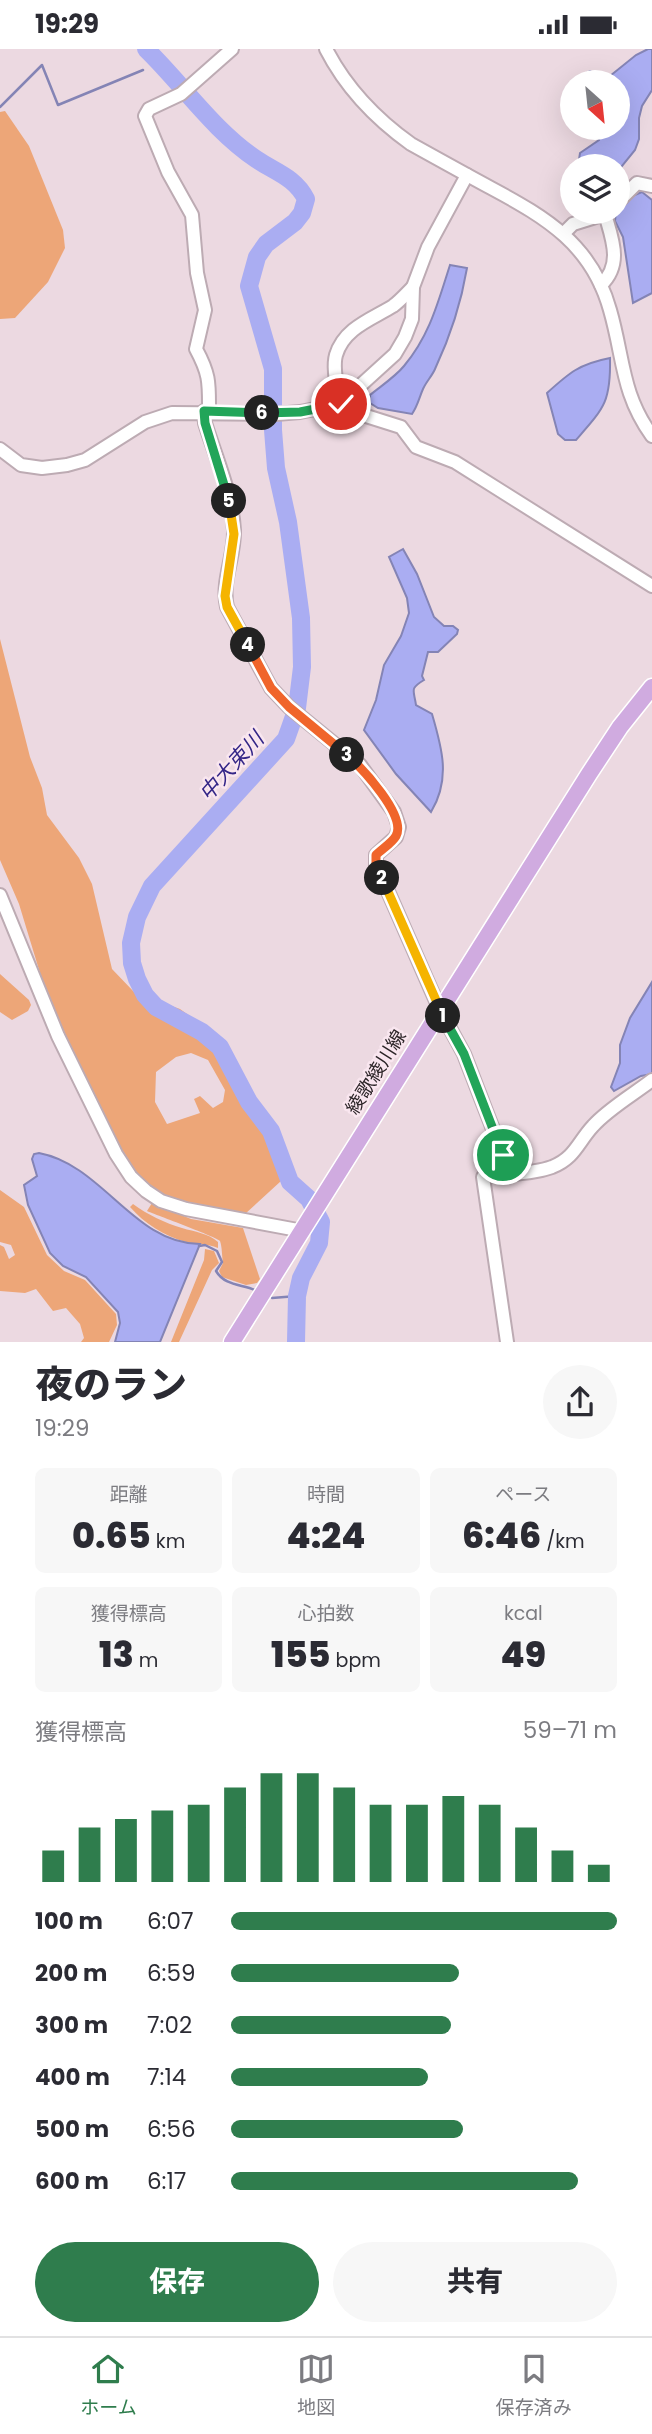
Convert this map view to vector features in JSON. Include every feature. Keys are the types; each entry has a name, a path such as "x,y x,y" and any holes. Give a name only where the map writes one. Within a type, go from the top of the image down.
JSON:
{"main road":[{"name":"綾歌綾川線","path":"232,1342 589,773 620,727 652,687"}],"street":[{"path":"232,49 184,91 149,109 145,115 168,172 192,215 197,273 205,310 196,349 207,369 209,379 205,423 232,509 234,534 225,596 227,607 271,688 289,707 360,765 394,811 399,827 396,837 376,855 376,864 440,1010 464,1054 503,1155 507,1173"},
{"path":"327,49 343,78 377,117 411,144 540,215 564,233 581,251 601,285 611,311 635,410 652,436"},
{"path":"0,449 21,465 42,468 67,465 85,460 145,422 172,413 206,411 270,414 300,412 341,404 395,354 405,337 412,319 413,287 428,247 467,175"},
{"path":"630,190 637,183 652,186"},
{"path":"564,233 576,224"},
{"path":"601,285 612,275 614,264 614,248 609,224"},
{"path":"341,404 336,379 336,355 347,335 360,324 395,305 413,287"},
{"path":"341,404 363,415 401,427 416,447 455,462 652,586"},
{"path":"0,895 58,1037 116,1154 131,1177 161,1201 186,1209 311,1218"},
{"path":"507,1342 483,1177 551,1168 570,1158 593,1125 652,1080"}],"shaded area":[{"path":"5,111 29,146 63,230 65,248 48,282 15,318 0,319 0,112"},
{"path":"0,639 30,757 42,788 47,815 79,858 92,884 112,969 135,993 180,1009 212,1032 249,1108 267,1134 281,1181 245,1214 201,1207 162,1195 139,1176 110,1131 47,996 19,904 0,860","holes":["191,1053 208,1060 225,1090 223,1102 213,1108 200,1096 194,1099 200,1113 167,1124 155,1102 156,1072 176,1057"]},
{"path":"0,974 29,1000 31,1005 28,1011 12,1020 0,1012"},
{"path":"0,1190 24,1207 47,1255 64,1271 85,1280 116,1314 117,1325 109,1342 81,1342 84,1338 80,1324 66,1308 53,1311 36,1289 25,1293 0,1291 0,1245 4,1247 9,1259 15,1255 11,1245 0,1242"},
{"path":"152,1203 191,1219 243,1228 260,1279 257,1283 246,1285 222,1277 219,1271 223,1263 220,1241 147,1211"},
{"path":"133,1204 163,1221 210,1237 218,1242 218,1248 186,1242 162,1233 130,1207"},
{"path":"205,1249 214,1251 219,1263 212,1270 179,1342 171,1342 204,1260"}],"water":[{"path":"652,49 652,90 642,106 639,139 635,150 630,156 630,154 580,154 599,140 630,140 630,70 617,70 636,55"},
{"path":"642,192 652,200 652,293 633,303 623,237 616,224 630,224 630,197"},
{"path":"450,265 467,268 462,294 445,345 416,408 412,414 378,408 370,403 370,395 392,378 413,354 432,318"},
{"path":"610,358 609,385 604,403 576,440 565,440 558,434 547,393 575,370"},
{"path":"403,549 417,574 434,617 444,626 453,626 458,630 438,652 428,652 422,676 424,680 414,690 416,705 432,714 443,763 441,788 431,812 396,774 364,730 376,700 384,665 401,636 409,613 407,598 389,557"},
{"path":"652,982 652,1074 641,1076 614,1091 611,1087 620,1063 620,1045 630,1018"},
{"path":"34,1154 62,1160 82,1172 156,1231 177,1241 200,1244 160,1342 115,1342 120,1323 118,1312 86,1277 63,1266 50,1253 28,1205 24,1185 37,1176 32,1159"}],"waterway":[{"name":"中大束川","path":"146,49 226,135 256,159 290,180 306,199 302,213 295,222 266,244 257,257 249,286 273,369 276,468 288,522 301,618 302,667 297,708 286,739 152,886 137,917 131,943 132,963 145,995 156,1007 202,1032 220,1047 249,1102 271,1131 290,1182 309,1199 321,1222 319,1243 301,1278 297,1296 296,1342"},
{"name":"中大束川","path":"156,65 160,63"},
{"path":"0,107 42,65 58,105 143,70"},
{"path":"199,1246 205,1245 217,1251 222,1262 216,1271 220,1276 234,1284 255,1290"},
{"path":"272,1298 297,1296"}],"route":[{"path":"341,404 276,414 204,411 205,423 232,509 234,534 225,596 227,607 271,688 289,707 360,765 394,811 399,827 396,837 376,855 376,864 440,1010 464,1054 503,1155"}]}
